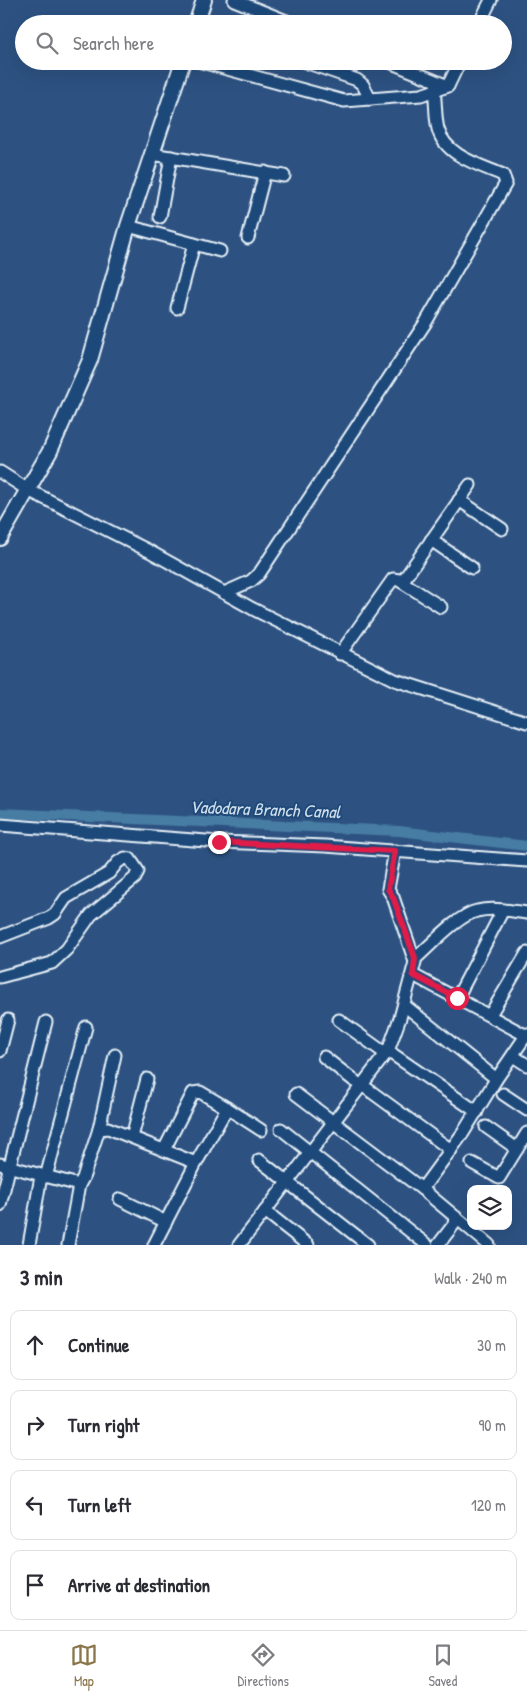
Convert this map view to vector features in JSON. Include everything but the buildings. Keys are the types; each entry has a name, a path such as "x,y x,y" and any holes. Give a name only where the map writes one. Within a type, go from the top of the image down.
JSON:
{"street":[{"path":"199,15 204,0"},
{"path":"234,0 272,15"},
{"path":"484,15 491,0"},
{"path":"0,538 50,451 90,360 128,226 180,70"},
{"path":"231,70 344,101 421,95 448,86 456,70"},
{"path":"328,70 357,80 363,85 370,99"},
{"path":"409,70 448,86"},
{"path":"224,592 251,581 259,574 426,322 506,183 503,175 454,152 446,146 438,128 434,90"},
{"path":"152,154 284,176"},
{"path":"160,217 171,157"},
{"path":"248,238 265,172"},
{"path":"128,226 220,252"},
{"path":"177,308 194,244"},
{"path":"0,472 28,490 149,551 340,654 395,680 527,722"},
{"path":"402,582 470,485"},
{"path":"459,500 502,529"},
{"path":"431,540 472,568"},
{"path":"340,654 389,582 393,579 402,582 440,607"},
{"path":"0,826 527,861"},
{"path":"240,1245 264,1211 387,1052 413,975 415,958 388,888 393,871 395,851"},
{"path":"0,937 49,918 55,914 66,898 109,873 118,862 125,858 136,865 138,871 135,878 92,914 60,956 52,963 0,977"},
{"path":"415,958 463,917 476,911 503,910 527,914"},
{"path":"457,998 503,910"},
{"path":"490,1015 527,953"},
{"path":"413,975 527,1035 451,1150 422,1190"},
{"path":"404,1005 494,1077 495,1081"},
{"path":"0,1051 8,1020"},
{"path":"338,1020 476,1112"},
{"path":"0,1205 5,1166 46,1022"},
{"path":"29,1245 44,1176 86,1026"},
{"path":"68,1245 78,1185 83,1178 100,1129 115,1055"},
{"path":"512,1056 527,1066"},
{"path":"324,1057 361,1086 451,1150"},
{"path":"132,1137 147,1079"},
{"path":"164,1150 194,1092 200,1092 261,1130"},
{"path":"296,1094 422,1190 489,1245"},
{"path":"503,1094 527,1110"},
{"path":"154,1245 227,1108"},
{"path":"486,1127 517,1148"},
{"path":"100,1129 108,1128 196,1163"},
{"path":"281,1129 427,1245"},
{"path":"472,1163 499,1178 527,1132"},
{"path":"259,1160 286,1183 368,1245"},
{"path":"5,1166 78,1185"},
{"path":"120,1199 166,1222"},
{"path":"264,1211 308,1245"},
{"path":"438,1245 458,1219"}],"waterway":[{"name":"Vadodara Branch Canal","path":"0,813 399,831 527,846"}],"route":[{"path":"219,842 395,851 388,891 393,897 415,958 413,975 457,998"}]}
